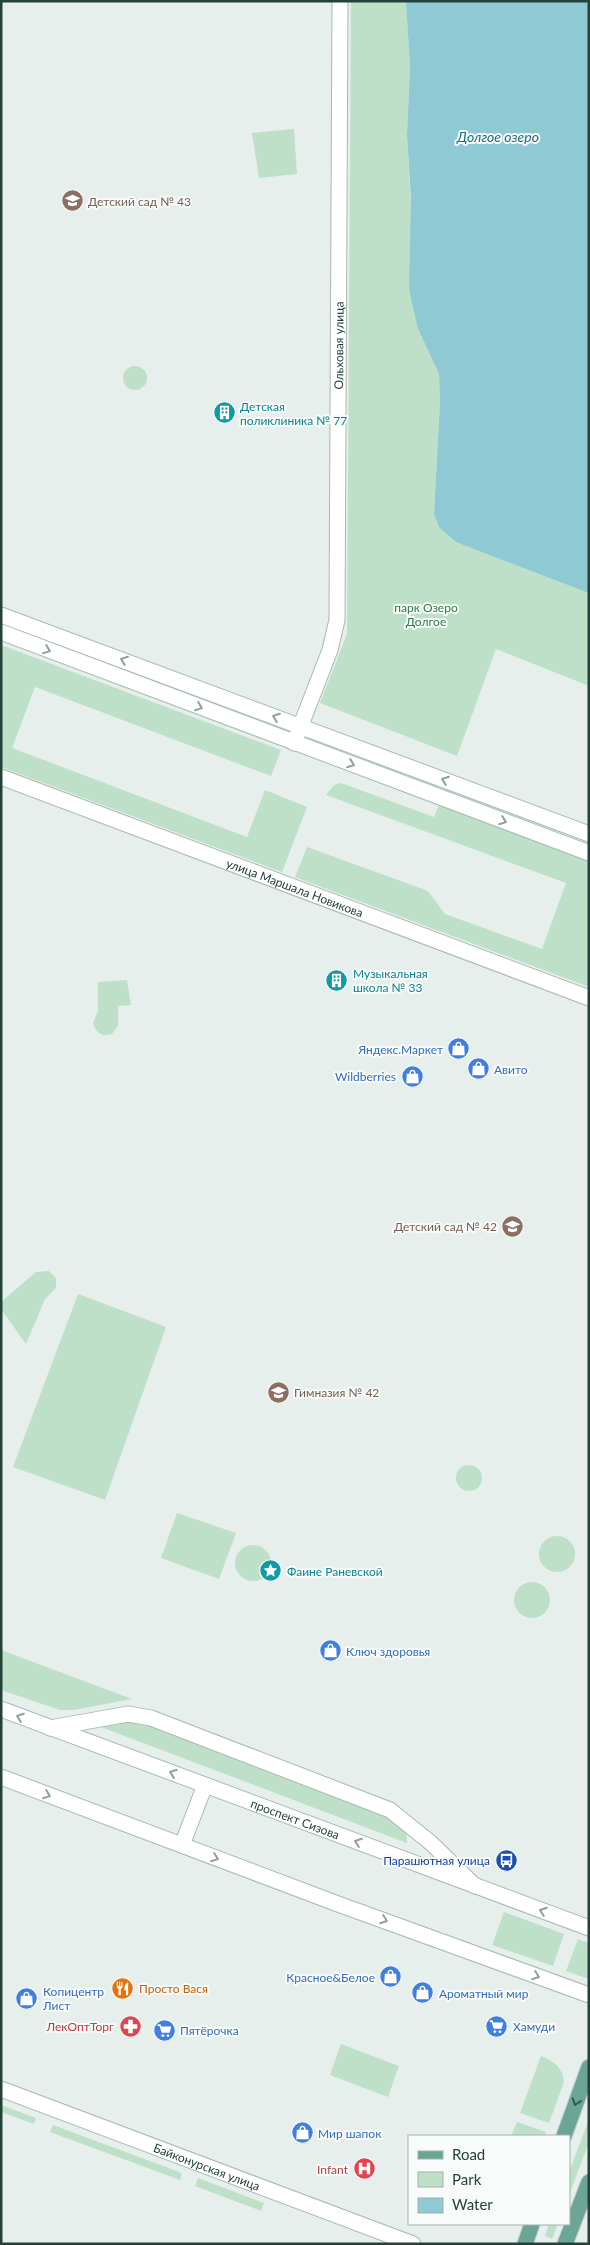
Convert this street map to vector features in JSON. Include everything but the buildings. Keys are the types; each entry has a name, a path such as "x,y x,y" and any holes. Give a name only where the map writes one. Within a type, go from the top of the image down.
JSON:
{"main road":[{"path":"564,2135 589,2067"},
{"path":"565,2244 589,2182"},
{"path":"524,2244 532,2225"}],"street":[{"name":"Ольховая улица","path":"294,743 330,650 337,620 340,1"},
{"path":"1,614 589,834"},
{"path":"1,632 589,853"},
{"name":"улица Маршала Новикова","path":"1,776 589,998"},
{"name":"проспект Сизова","path":"1,1710 205,1784 589,1928"},
{"path":"50,1728 128,1714 151,1718 390,1810 431,1843 475,1886"},
{"path":"1,1778 589,1995"},
{"path":"182,1845 205,1784"},
{"name":"Байконурская улица","path":"1,2089 413,2244"}],"green space":[{"name":"парк Озеро Долгое","path":"351,1 406,1 410,68 407,135 418,329 439,374 440,402 434,514 589,593 589,686 496,649 457,756 320,703 347,634"},
{"path":"294,129 297,174 259,178 252,133"},
{"path":"135,366 144,369 147,378 144,387 135,390 126,387 123,378 126,369"},
{"path":"1,645 281,750 271,776 35,687 12,748 247,837 265,790 307,807 282,872 1,767"},
{"path":"341,783 434,817 439,805 589,861 589,987 295,877 307,847 428,891 445,914 542,949 566,883 326,795 334,785"},
{"path":"127,980 131,1005 118,1006 118,1026 112,1034 105,1035 100,1033 93,1023 98,1011 98,982"},
{"path":"49,1271 56,1278 56,1288 45,1299 26,1344 1,1309 1,1302 36,1272"},
{"path":"78,1294 166,1327 105,1500 13,1467"},
{"path":"469,1465 478,1469 482,1478 478,1487 469,1491 460,1487 456,1478 460,1469"},
{"path":"177,1513 236,1533 219,1579 161,1558"},
{"path":"557,1536 569,1542 575,1554 569,1566 557,1572 545,1566 539,1554 545,1542"},
{"path":"253,1545 260,1546 266,1550 270,1556 270,1570 266,1576 260,1580 253,1581 246,1580 240,1576 236,1570 235,1563 236,1556 240,1550 246,1546"},
{"path":"532,1582 539,1583 545,1587 549,1593 549,1607 545,1613 539,1617 532,1618 525,1617 519,1613 515,1607 514,1600 515,1593 519,1587 525,1583"},
{"path":"1,1650 132,1699 74,1710 60,1710 1,1690"},
{"path":"115,1722 148,1723 387,1815 406,1831 407,1843 101,1727"},
{"path":"504,1912 564,1934 553,1966 492,1945"},
{"path":"578,1939 589,1943 589,1979 566,1971"},
{"path":"341,2044 399,2066 388,2097 330,2075"},
{"path":"541,2056 550,2060 560,2069 564,2082 549,2123 520,2113"},
{"path":"1,2105 36,2118 34,2124 1,2112"},
{"path":"589,2119 589,2142 570,2192 570,2169"},
{"path":"517,2122 546,2132 544,2135 511,2135"},
{"path":"53,2125 182,2173 180,2180 50,2132"},
{"path":"198,2178 264,2203 261,2211 195,2186"},
{"path":"549,2225 558,2225 552,2239 545,2236"}],"water":[{"name":"Долгое озеро","path":"406,1 589,1 589,593 456,542 439,527 434,514 440,402 439,374 418,329 409,289 411,199 407,135 410,68"}],"place":[{"name":"Детский сад № 43","path":"72,201"},
{"name":"Детская поликлиника № 77","path":"224,413"},
{"name":"Музыкальная школа № 33","path":"337,980"},
{"name":"Яндекс.Маркет","path":"459,1049"},
{"name":"Авито","path":"478,1069"},
{"name":"Wildberries","path":"412,1076"},
{"name":"Детский сад № 42","path":"513,1226"},
{"name":"Гимназия № 42","path":"278,1392"},
{"name":"Фаине Раневской","path":"271,1571"},
{"name":"Ключ здоровья","path":"330,1651"},
{"name":"Парашютная улица","path":"506,1860"},
{"name":"Красное&Белое","path":"391,1977"},
{"name":"Просто Вася","path":"123,1988"},
{"name":"Ароматный мир","path":"423,1993"},
{"name":"Копицентр Лист","path":"27,1998"},
{"name":"ЛекОптТорг","path":"130,2026"},
{"name":"Хамуди","path":"497,2026"},
{"name":"Пятёрочка","path":"164,2030"},
{"name":"Мир шапок","path":"302,2133"},
{"name":"Infant","path":"364,2169"}]}
